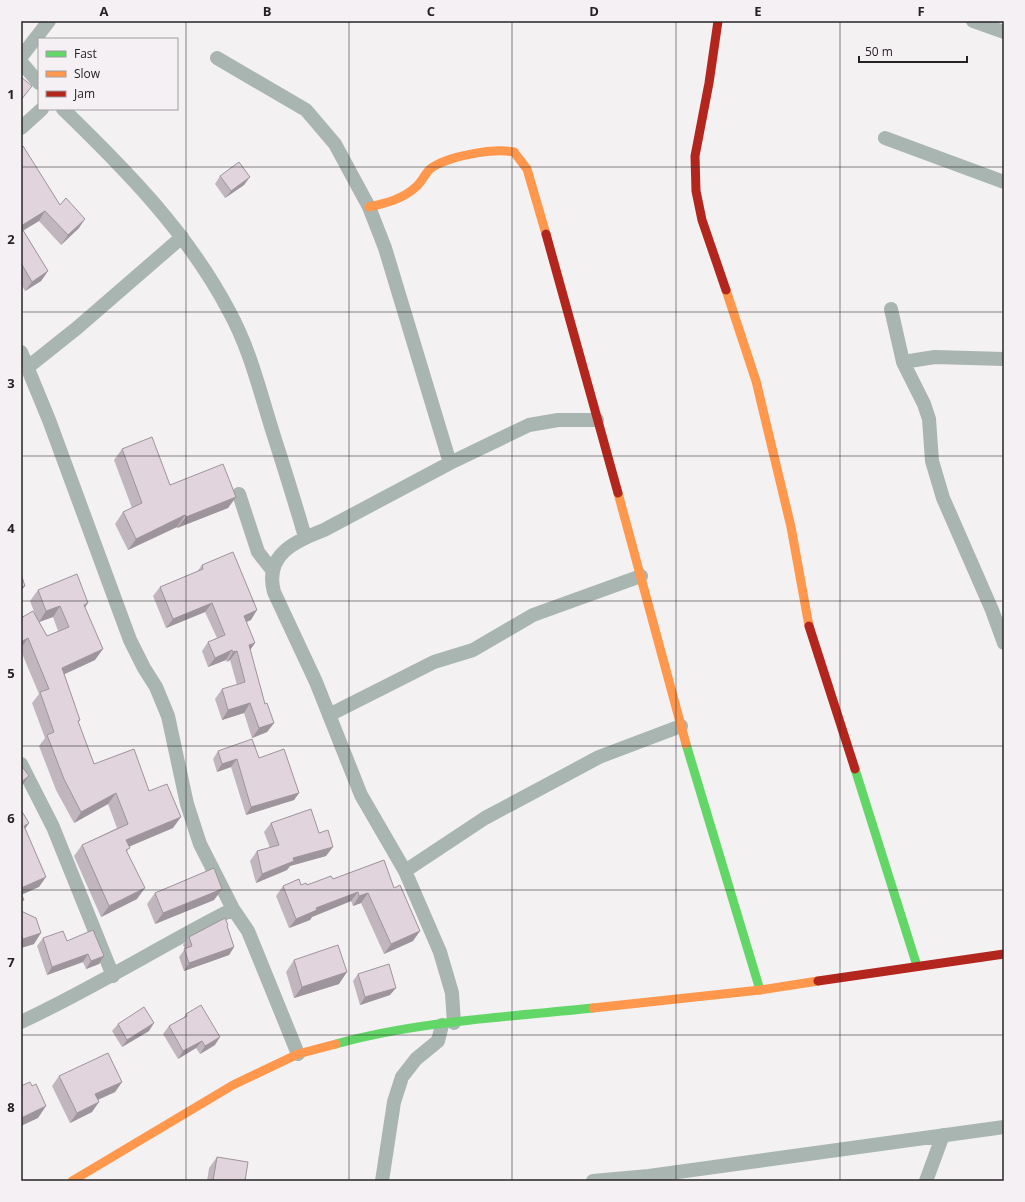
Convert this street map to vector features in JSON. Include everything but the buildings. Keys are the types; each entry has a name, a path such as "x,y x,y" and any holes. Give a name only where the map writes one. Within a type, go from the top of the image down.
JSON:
{"street":[{"path":"21,57 49,21"},
{"path":"718,21 709,83 695,156 696,191 702,220 756,382 791,527 809,624 917,966"},
{"path":"973,21 1004,32"},
{"path":"217,58 306,110 335,144 369,207 385,248 450,463"},
{"path":"21,62 38,82"},
{"path":"21,128 41,110"},
{"path":"64,110 96,140 154,203 182,237 205,268 230,312 256,376 305,537"},
{"path":"885,138 1004,182"},
{"path":"369,207 398,199 417,186 429,170 437,165 460,157 504,150 514,152 519,156 527,169 641,576 681,726 760,990"},
{"path":"28,366 77,328 182,237"},
{"path":"891,309 903,362 924,404 929,419 932,460 943,498 992,610 1004,643"},
{"path":"21,352 50,420 130,640 144,668 156,687 168,716 187,804 200,844 233,909 248,931 298,1054"},
{"path":"903,362 935,357 1004,359"},
{"path":"382,1181 394,1102 402,1077 416,1059 438,1041 448,1024 452,993 440,952 404,871 364,802 329,715 274,592 272,571 284,551 305,537 324,530 450,463 528,425 558,420 597,420"},
{"path":"239,494 258,552 272,571"},
{"path":"329,715 434,662 473,650 534,615 641,576"},
{"path":"404,871 485,818 599,757 681,726"},
{"path":"21,764 53,826 112,976"},
{"path":"21,1022 112,976 170,941 233,909"},
{"path":"72,1181 233,1085 298,1054 379,1034 448,1024 760,990 1004,954"},
{"path":"593,1181 649,1176 1004,1127"},
{"path":"926,1181 943,1136"}],"traffic: fast":[{"path":"686,744 760,990"},
{"path":"855,769 917,966"},
{"path":"336,1044 367,1036 431,1025 593,1008"}],"traffic: slow":[{"path":"369,207 388,202 406,194 417,186 430,169 447,160 483,152 514,152 527,169 546,234"},
{"path":"726,290 756,381 791,527 809,626"},
{"path":"618,493 686,744"},
{"path":"593,1008 760,990 818,981"},
{"path":"72,1181 233,1085 298,1054 336,1044"}],"traffic: jam":[{"path":"718,21 709,83 695,156 696,191 702,220 726,290"},
{"path":"546,234 618,493"},
{"path":"809,626 855,769"},
{"path":"818,981 1004,954"}]}
